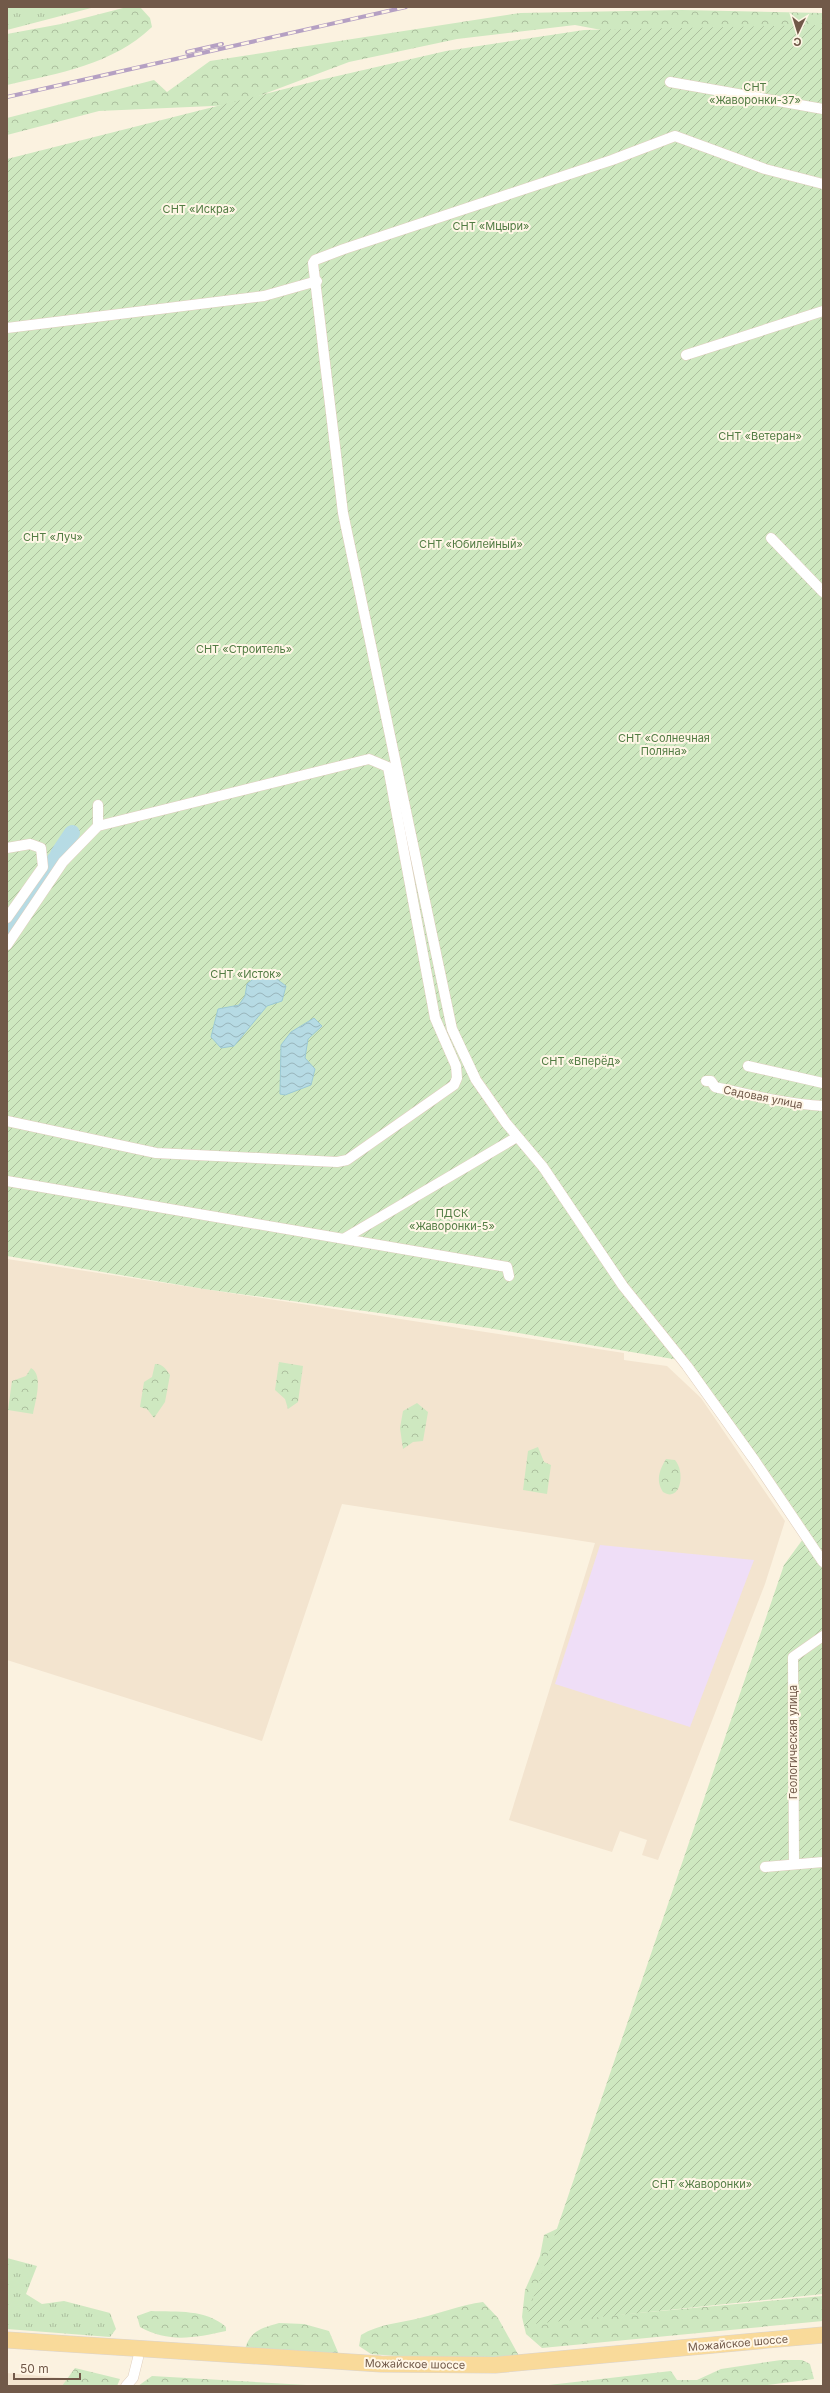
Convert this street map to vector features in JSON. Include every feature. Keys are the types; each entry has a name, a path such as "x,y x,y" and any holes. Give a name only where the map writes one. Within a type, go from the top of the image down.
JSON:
{"main road":[{"name":"Можайское шоссе","path":"7,2340 381,2364 458,2366 523,2362 823,2335"},
{"name":"Можайское шоссе","path":"7,2349 381,2374 459,2375 498,2374 823,2345"}],"street":[{"path":"670,82 823,109"},
{"path":"823,184 765,169 676,136 612,160 315,260 343,513 450,1022 458,1046 476,1080 517,1137 543,1167 623,1286 687,1366 755,1461 823,1562"},
{"path":"7,328 264,296 317,282"},
{"path":"686,355 823,311"},
{"path":"771,538 823,592"},
{"path":"7,945 63,862 98,826 369,759 388,766 435,1018 456,1066 457,1078 454,1084 353,1156 347,1160 337,1162 156,1153 7,1121"},
{"path":"98,805 98,826"},
{"path":"7,848 30,844 41,848 43,867 7,918"},
{"path":"748,1066 823,1083"},
{"name":"Садовая улица","path":"706,1081 711,1081 715,1087 765,1098 801,1105 823,1106"},
{"path":"345,1238 517,1137"},
{"path":"7,1181 507,1267 509,1276"},
{"name":"Геологическая улица","path":"794,1864 793,1656 823,1636"},
{"path":"765,1867 823,1862"},
{"path":"126,2386 133,2378 138,2358"}],"shaded area":[{"path":"7,1259 624,1353 624,1360 667,1366 701,1398 785,1521 765,1584 658,1860 642,1855 647,1840 620,1831 612,1852 509,1820 595,1543 342,1504 262,1741 7,1660"},
{"path":"600,1545 754,1560 690,1727 555,1684"},
{"path":"7,2373 87,2380 86,2386 7,2386"}],"green space":[{"path":"7,7 95,7 7,30"},
{"path":"127,7 140,7 150,18 152,27 136,40 102,59 84,66 7,85 7,34 61,24"},
{"path":"682,10 823,13 823,41 697,48 575,25 457,39 349,62 235,105 99,111 7,135 7,118 154,80 167,92 210,61 520,13"},
{"path":"823,25 823,2294 524,2325 784,1565 803,1539 679,1360 488,1328 204,1289 7,1256 7,159 320,80 446,51 584,30"},
{"path":"279,1362 303,1366 298,1402 288,1409 285,1399 275,1390"},
{"path":"155,1364 162,1366 170,1375 165,1402 154,1418 147,1409 140,1407 144,1382 152,1377"},
{"path":"31,1368 35,1371 38,1382 33,1414 8,1410 12,1381 26,1376"},
{"path":"417,1403 428,1412 423,1441 413,1442 403,1449 400,1428 403,1411"},
{"path":"538,1447 544,1462 551,1465 547,1494 523,1490 528,1451"},
{"path":"666,1459 675,1460 681,1479 677,1490 674,1493 669,1494 663,1492 659,1483 660,1471"},
{"path":"567,2224 561,2320 823,2296 823,2321 542,2348 526,2334 522,2317 525,2290 540,2256 544,2235"},
{"path":"7,2258 37,2266 26,2294 42,2304 64,2301 110,2313 116,2329 110,2337 7,2329"},
{"path":"483,2302 498,2318 519,2356 445,2360 371,2354 359,2346 361,2335 375,2328"},
{"path":"151,2311 200,2314 218,2321 226,2327 226,2331 203,2336 182,2338 161,2335 140,2327 137,2316"},
{"path":"279,2323 304,2324 329,2331 340,2357 244,2353 252,2335 260,2329"},
{"path":"781,2360 802,2360 810,2364 814,2379 760,2386 540,2386 671,2371 677,2380 697,2380 721,2369"},
{"path":"75,2368 120,2379 117,2386 62,2386"},
{"path":"152,2376 324,2386 138,2386"}],"water":[{"path":"262,972 274,977 286,986 282,1001 267,1006 234,1046 221,1048 211,1037 218,1009 239,1005 245,996 247,984"},
{"path":"314,1018 322,1026 308,1039 305,1058 315,1069 311,1085 285,1095 280,1094 281,1045 291,1032"}],"waterway":[{"path":"58,854 72,833"},
{"path":"7,929 55,859"}],"railway":[{"path":"7,97 406,7"},
{"path":"187,52 222,44"}],"park label":[{"name":"СНТ «Жаворонки-37»","path":"755,93"},
{"name":"СНТ «Искра»","path":"199,209"},
{"name":"СНТ «Мцыри»","path":"491,226"},
{"name":"СНТ «Ветеран»","path":"760,436"},
{"name":"СНТ «Луч»","path":"53,537"},
{"name":"СНТ «Юбилейный»","path":"471,544"},
{"name":"СНТ «Строитель»","path":"244,649"},
{"name":"СНТ «Солнечная Поляна»","path":"664,744"},
{"name":"СНТ «Исток»","path":"246,974"},
{"name":"СНТ «Вперёд»","path":"581,1061"},
{"name":"ПДСК «Жаворонки-5»","path":"452,1219"},
{"name":"СНТ «Жаворонки»","path":"702,2184"}]}
